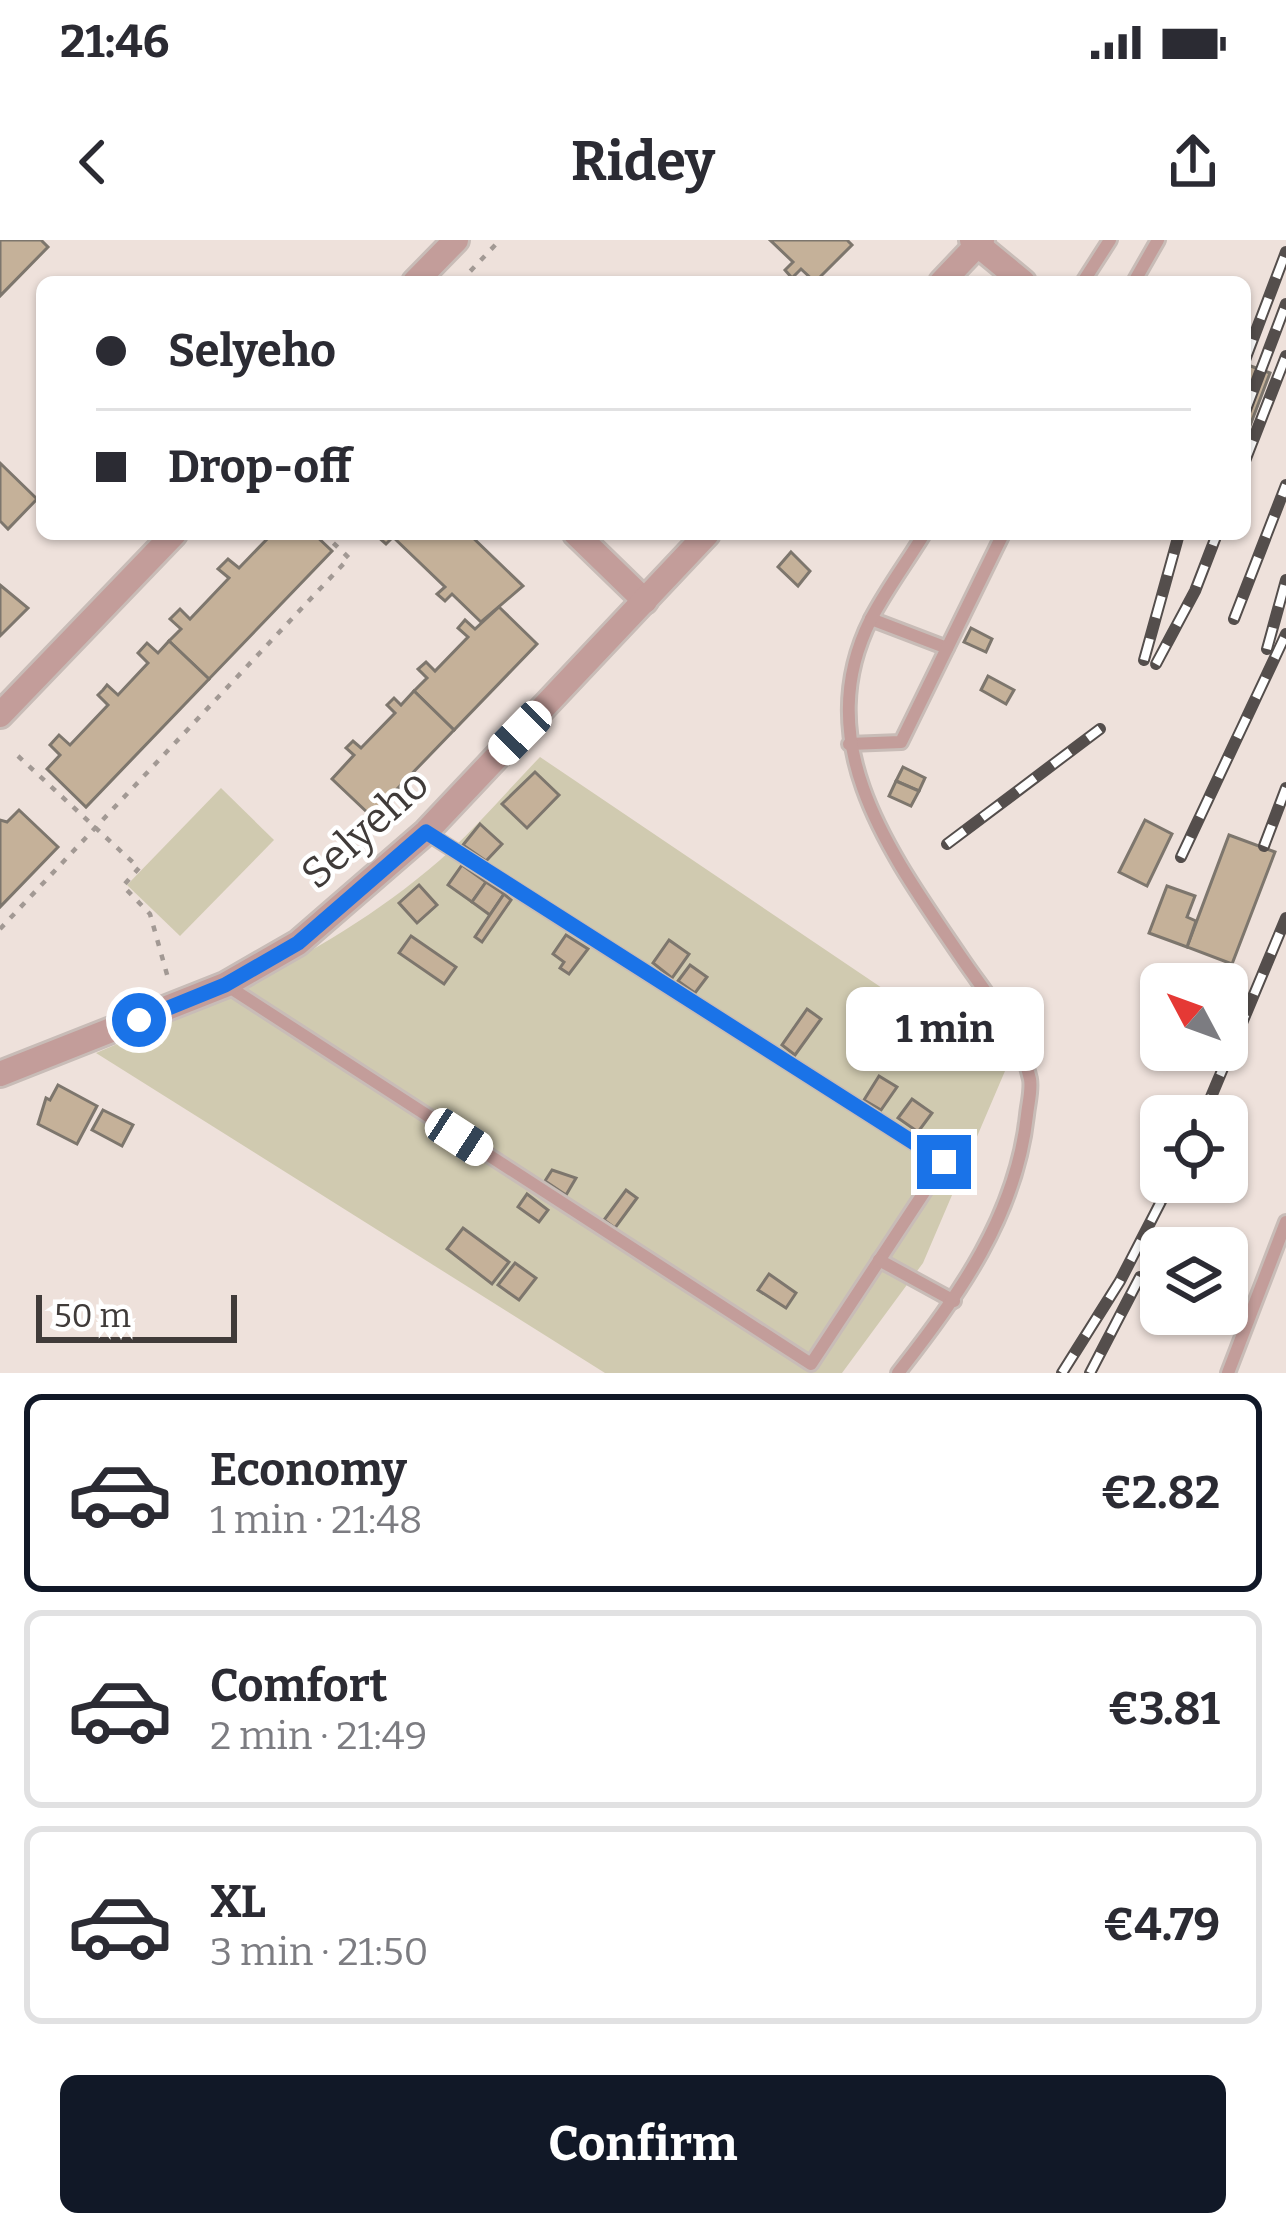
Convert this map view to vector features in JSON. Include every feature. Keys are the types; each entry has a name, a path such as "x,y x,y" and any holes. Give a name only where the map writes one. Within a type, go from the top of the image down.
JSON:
{"street":[{"path":"422,276 456,240"},
{"path":"947,276 977,242 1016,276"},
{"path":"0,715 168,540"},
{"path":"582,540 645,601"},
{"name":"Selyeho","path":"0,1074 225,985 298,943 426,832 701,540"}],"lane":[{"path":"1087,276 1110,240"},
{"path":"1137,276 1158,240"},
{"path":"898,1373 954,1301 987,1246 1024,1139 1031,1082 1011,1028 915,890 865,804 849,744 847,699 871,620 920,540"},
{"path":"849,744 901,742 1000,540"},
{"path":"871,620 947,648"},
{"path":"225,985 811,1364 944,1162 426,832"},
{"path":"1228,1373 1286,1222"},
{"path":"879,1260 954,1301"}],"path":[{"path":"466,276 500,240"},
{"path":"0,928 349,558 330,540"},
{"path":"18,756 139,868 123,886 150,914 176,1005"}],"shaded area":[{"path":"540,757 1005,1071 923,1263 842,1373 605,1373 96,1053 236,990 369,914 450,851"},
{"path":"221,788 274,840 180,936 127,885"}],"building":[{"path":"0,240 41,240 48,247 0,296"},
{"path":"770,240 847,240 852,245 821,276 809,276 801,269 790,276 785,270 793,262"},
{"path":"1251,366 1270,373 1251,423"},
{"path":"0,463 36,500 8,529 0,521"},
{"path":"266,540 320,540 332,551 209,679 169,641 181,629 170,619 180,609 190,619 229,578 218,569 228,559 239,568"},
{"path":"396,540 475,540 523,586 481,622 452,594 445,601 437,594 445,587"},
{"path":"791,552 810,571 798,586 778,567"},
{"path":"0,585 28,608 0,636"},
{"path":"499,607 537,644 454,730 414,691 427,678 418,669 426,662 435,671 468,637 458,628 465,620 475,629"},
{"path":"971,628 992,639 986,652 964,642"},
{"path":"169,641 209,679 86,807 47,769 60,755 50,745 59,735 70,745 108,705 98,695 107,685 118,695 148,663 138,653 147,643 158,653"},
{"path":"988,676 1014,690 1006,704 981,690"},
{"path":"414,691 454,730 371,816 332,779 354,755 346,748 353,741 361,748 395,713 387,705 394,698 401,705"},
{"path":"903,767 925,778 919,791 896,781"},
{"path":"535,772 559,795 527,828 502,804"},
{"path":"896,781 919,791 911,806 889,796"},
{"path":"19,810 58,847 0,907 0,820 7,822"},
{"path":"1145,820 1172,834 1147,886 1119,872"},
{"path":"480,824 502,844 486,861 463,845"},
{"path":"1229,835 1275,852 1232,963 1187,947"},
{"path":"462,865 486,882 472,902 448,885"},
{"path":"486,882 504,894 490,915 472,902"},
{"path":"419,885 437,905 417,923 399,903"},
{"path":"1167,886 1195,896 1187,917 1196,921 1187,947 1149,933"},
{"path":"504,894 511,900 482,942 475,937"},
{"path":"566,935 588,949 569,974 553,954"},
{"path":"411,936 456,967 444,984 399,953"},
{"path":"669,940 689,954 672,978 653,963"},
{"path":"690,965 707,977 695,993 678,981"},
{"path":"807,1009 821,1019 795,1055 782,1045"},
{"path":"879,1076 897,1087 881,1110 864,1100"},
{"path":"58,1085 97,1106 77,1144 38,1124 46,1098 50,1100"},
{"path":"912,1099 932,1113 918,1132 898,1118"},
{"path":"103,1110 133,1125 122,1146 92,1130"},
{"path":"552,1170 576,1178 566,1195 545,1181"},
{"path":"626,1190 637,1198 615,1228 604,1220"},
{"path":"527,1194 548,1210 539,1222 518,1207"},
{"path":"463,1228 509,1262 492,1284 447,1249"},
{"path":"515,1263 536,1278 519,1300 498,1285"},
{"path":"769,1274 796,1293 786,1308 758,1290"}],"railway":[{"path":"1251,344 1286,252"},
{"path":"1251,396 1286,304"},
{"path":"1251,446 1286,356"},
{"path":"1234,619 1286,485"},
{"path":"1144,660 1177,540"},
{"path":"1156,664 1195,591 1215,540"},
{"path":"1267,649 1286,580"},
{"path":"1181,857 1286,634"},
{"path":"947,844 1100,729"},
{"path":"1264,846 1286,788"},
{"path":"1212,1095 1286,918"},
{"path":"1062,1373 1120,1281 1160,1203"},
{"path":"1090,1373 1140,1277"}],"route":[{"path":"139,1020 225,985 298,943 426,832 944,1162"}]}
